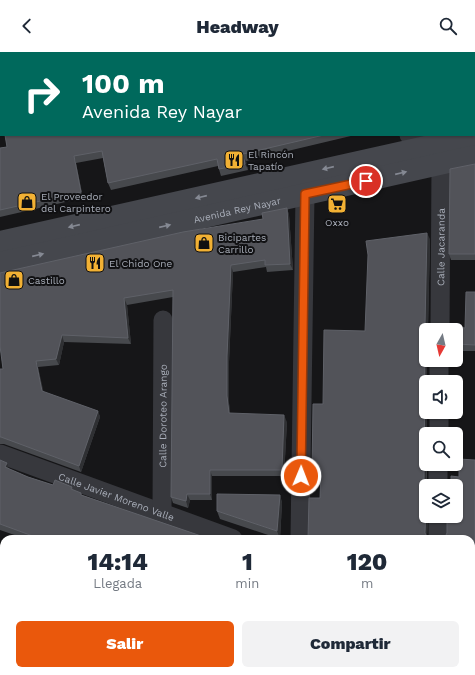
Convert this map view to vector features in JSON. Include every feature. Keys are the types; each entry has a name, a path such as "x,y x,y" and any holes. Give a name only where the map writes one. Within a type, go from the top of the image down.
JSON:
{"main road":[{"name":"Avenida Rey Nayar","path":"0,242 416,141 475,136"},
{"name":"Avenida Rey Nayar","path":"0,263 475,156"}],"street":[{"name":"Calle Jacaranda","path":"440,323 441,164"},
{"path":"300,535 305,194"},
{"name":"Calle Doroteo Arango","path":"162,513 163,320"},
{"name":"Calle Javier Moreno Valle","path":"0,454 222,535"},
{"path":"438,523 438,535"}],"building":[{"path":"5,136 320,136 243,154 245,164 219,169 217,159 108,183 102,151 74,156 81,192 0,210 0,148 7,147"},
{"path":"475,164 475,254 449,254 450,169"},
{"path":"287,208 290,264 265,265 265,260 231,265 227,356 227,396 229,413 284,415 282,470 210,470 210,494 187,494 186,501 171,497 173,290 124,298 128,338 62,335 56,359 36,361 42,391 98,411 79,466 0,437 0,369 3,369 0,346 0,273 183,232 263,219 262,213"},
{"path":"427,233 425,323 419,323 419,367 425,367 425,375 419,375 419,419 424,419 424,427 419,427 419,471 424,471 424,479 419,479 419,523 425,523 426,535 308,535 309,498 320,498 321,470 312,470 313,404 323,404 324,330 365,331 368,255 366,241"},
{"path":"466,292 475,292 475,345 463,344 463,328 465,328"},
{"path":"463,459 475,460 475,535 446,535 447,523 463,523 463,479 451,479 451,476 459,477 459,471 463,471"},
{"path":"0,460 7,463 5,467 28,477 53,485 55,480 72,487 71,489 81,493 81,495 198,535 30,535 0,524"},
{"path":"217,494 280,495 277,531 217,511"}],"place":[{"name":"El Rincón Tapatío","path":"234,160"},
{"name":"El Proveedor del Carpintero","path":"27,202"},
{"name":"Oxxo","path":"337,204"},
{"name":"Bicipartes Carrillo","path":"204,243"},
{"name":"El Chido One","path":"95,263"},
{"name":"Castillo","path":"14,280"}],"route":[{"path":"301,476 305,194 366,181"}]}
